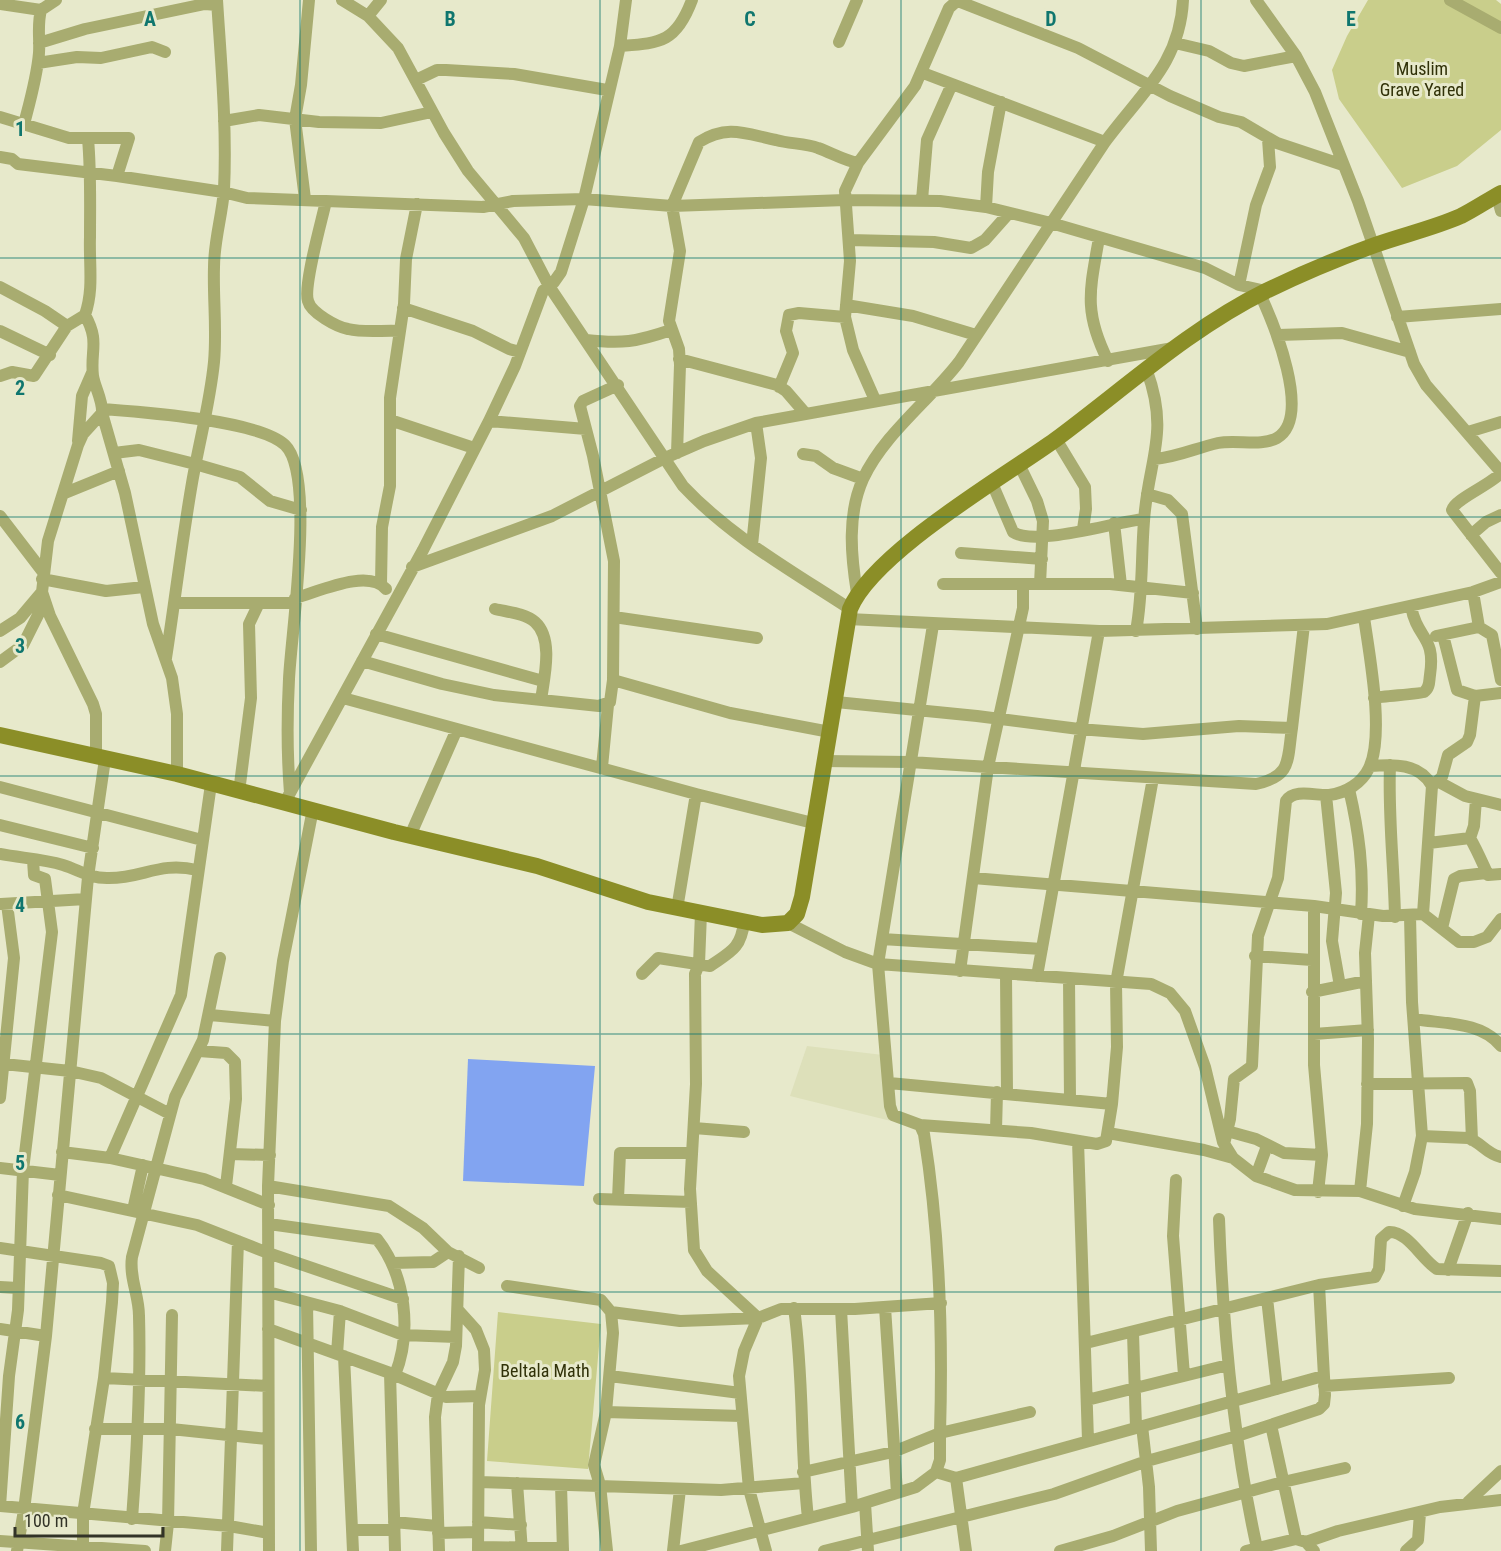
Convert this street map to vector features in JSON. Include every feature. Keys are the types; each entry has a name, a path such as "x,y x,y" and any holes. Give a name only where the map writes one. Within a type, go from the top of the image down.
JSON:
{"main road":[{"path":"0,735 177,774 239,792 288,798 313,809 410,836 537,866 648,902 677,909 771,926 788,923 796,914 802,897 849,614 857,593 872,575 915,539 1056,439 1174,348 1227,312 1263,293 1374,245 1500,200"}],"street":[{"path":"24,124 38,63 37,25 41,10 56,0"},
{"path":"305,199 295,119 301,85 309,0"},
{"path":"342,0 368,16 390,37 468,171 524,238 549,285 618,385 683,486 708,512 849,614 933,625 1019,630 1136,631 1327,624 1473,592 1501,582"},
{"path":"368,16 381,0"},
{"path":"288,798 489,421 520,352 543,291 561,272 584,199 607,90 620,46 626,0"},
{"path":"620,46 656,44 668,39 685,17 692,0"},
{"path":"839,42 857,0"},
{"path":"875,400 854,350 846,311 849,240 845,200 847,184 858,163 900,109 923,73 950,8 956,0 1078,48 1219,117 1241,122 1268,139 1343,165"},
{"path":"857,593 851,531 863,479 896,434 937,390 1123,116 1152,86 1175,43 1183,0"},
{"path":"1256,0 1296,56 1315,92 1374,245 1410,352 1426,386 1501,473 1487,486 1453,505 1454,514 1501,573"},
{"path":"1452,0 1501,28"},
{"path":"39,43 85,29 217,3 224,87 224,192 214,266 216,345 206,421 195,464 166,658"},
{"path":"0,4 41,10"},
{"path":"1175,43 1209,51 1231,63 1244,66 1296,56"},
{"path":"38,63 77,57 101,58 152,47 165,52"},
{"path":"416,80 428,73 446,70 514,74 607,90"},
{"path":"923,73 1105,142"},
{"path":"922,200 927,140 952,84"},
{"path":"986,207 987,172 1001,102"},
{"path":"224,121 259,115 319,122 381,123 432,112"},
{"path":"0,120 24,124 69,138 129,138 117,176"},
{"path":"677,453 680,359 669,321 680,251 672,206 699,142 733,130 809,145 858,163"},
{"path":"0,376 12,372 34,376 67,326 85,315 90,300 92,274 92,204 88,174 88,139"},
{"path":"1239,285 1256,205 1269,167 1268,139"},
{"path":"0,157 18,164 117,176 224,192 261,200 305,199 497,205 513,201 584,199 672,206 845,200 922,200 986,207 1051,223 1205,268 1239,285 1263,293 1278,335 1291,396 1290,416 1285,430 1279,437 1270,441 1220,442 1175,457 1155,459"},
{"path":"326,201 308,285 310,306 339,326 349,330 399,331"},
{"path":"381,584 382,527 390,486 392,381 403,308 406,259 417,204"},
{"path":"849,240 934,242 971,248 985,240 1009,213"},
{"path":"1099,238 1091,287 1090,318 1108,361"},
{"path":"0,287 67,326"},
{"path":"403,308 474,331 520,352"},
{"path":"1397,317 1501,309"},
{"path":"779,387 793,353 786,331 789,315 846,311 913,316 976,335"},
{"path":"85,315 91,327 95,345 93,372 119,471 153,624 166,658 177,714 177,774"},
{"path":"586,340 618,344 636,342 671,330"},
{"path":"0,331 50,355"},
{"path":"1278,335 1342,333 1410,352"},
{"path":"412,567 507,535 601,493 664,458 756,423 1174,348"},
{"path":"680,359 779,387 805,413"},
{"path":"1136,631 1143,587 1144,519 1155,459 1157,406 1147,371"},
{"path":"78,445 78,417 82,396 93,372"},
{"path":"602,767 608,705 613,680 614,561 581,404 618,385"},
{"path":"103,411 206,421 260,431 285,444 292,454 301,510 287,719 288,798"},
{"path":"0,662 23,645 42,587 48,541 65,493 78,445 83,434 103,411"},
{"path":"390,420 474,448"},
{"path":"489,421 586,429"},
{"path":"1467,432 1501,422"},
{"path":"752,545 761,458 756,423"},
{"path":"1056,439 1084,487 1086,502 1083,529"},
{"path":"114,453 139,450 240,477 270,501 301,510"},
{"path":"803,454 816,456 833,468 863,479"},
{"path":"1019,464 1037,501 1043,538 1041,584"},
{"path":"65,493 119,471"},
{"path":"992,483 1013,532 1023,537 1043,538 1144,519"},
{"path":"1148,494 1168,500 1182,514 1197,628"},
{"path":"1471,536 1486,522 1501,515"},
{"path":"0,516 42,587 93,704 101,758 99,815 88,877 46,1336 24,1510 17,1547"},
{"path":"1114,523 1121,585"},
{"path":"961,553 1042,559"},
{"path":"175,603 259,603 294,600 351,581 367,580 381,584 394,599"},
{"path":"943,584 1121,585 1193,593"},
{"path":"960,971 988,767 1019,630 1023,608 1023,585"},
{"path":"42,587 106,591 144,587"},
{"path":"0,632 20,618 42,587"},
{"path":"1473,592 1479,627"},
{"path":"239,792 250,698 249,624 259,603"},
{"path":"1374,698 1426,690 1432,654 1426,638 1413,620 1411,606"},
{"path":"495,609 524,616 535,622 541,631 545,656 541,700"},
{"path":"614,617 757,638"},
{"path":"1224,1144 1234,1079 1250,1070 1252,1066 1256,956 1260,927 1278,878 1286,801 1296,794 1326,795 1348,789 1370,766 1375,725 1374,698 1364,617"},
{"path":"933,625 878,964 893,1115 920,1125 996,1130 1102,1143 1108,1133 1117,1047 1116,983 1153,778"},
{"path":"823,761 910,762 1240,785 1275,780 1283,772 1288,757 1304,625"},
{"path":"1426,638 1479,627 1496,634 1501,680"},
{"path":"1037,976 1098,631"},
{"path":"376,634 543,681"},
{"path":"1443,635 1454,685 1461,693 1475,696 1501,693"},
{"path":"362,661 462,689 541,700 608,705"},
{"path":"613,680 730,713 830,732"},
{"path":"1423,914 1435,784 1449,755 1467,742 1475,696"},
{"path":"343,698 696,794 813,823"},
{"path":"836,702 1143,734 1239,726 1292,728"},
{"path":"410,836 457,729"},
{"path":"1370,766 1390,765 1420,771 1435,784 1476,799 1501,805"},
{"path":"1390,765 1388,807 1394,866 1395,916"},
{"path":"110,1158 181,995 211,784"},
{"path":"0,787 99,815 202,840"},
{"path":"1348,789 1359,832 1365,914 1368,1030 1366,1155 1360,1191"},
{"path":"677,909 696,794"},
{"path":"1326,795 1335,908 1332,927 1340,986"},
{"path":"1476,799 1474,826 1470,838 1476,854 1484,861 1486,873"},
{"path":"269,1551 268,1186 275,1021 283,961 313,809"},
{"path":"0,825 93,848"},
{"path":"1429,843 1470,838"},
{"path":"0,854 63,865 88,877 124,878 175,866 197,870"},
{"path":"33,860 34,874 45,879 52,923 51,947 34,1065 23,1170 15,1331 5,1376 0,1506 168,1523 229,1526 269,1533"},
{"path":"1442,928 1454,879 1460,876 1486,873 1501,874"},
{"path":"973,878 1314,906 1365,914 1395,916 1423,914 1459,942 1474,942 1487,937 1501,920"},
{"path":"0,1098 14,958 12,921 4,904 86,899"},
{"path":"1314,906 1312,992 1322,1155 1318,1192"},
{"path":"701,913 699,964 695,974 691,1202 694,1250 707,1272 758,1318"},
{"path":"1403,1206 1415,1172 1422,1136 1410,916"},
{"path":"642,974 658,958 710,966 736,948 742,938 744,922"},
{"path":"788,923 845,952 878,964 1150,984 1170,993 1185,1011 1205,1067 1224,1144 1233,1158 1256,1176 1295,1190 1360,1191 1403,1206 1501,1218 1501,1226"},
{"path":"882,939 963,942 1042,949"},
{"path":"1256,956 1312,960"},
{"path":"139,1211 156,1168 180,1086 199,1051 210,1015 220,958"},
{"path":"996,1130 1002,1093 1006,975"},
{"path":"1069,978 1070,1100"},
{"path":"1312,992 1366,981"},
{"path":"210,1015 275,1021"},
{"path":"1414,1019 1473,1027 1490,1035 1501,1046"},
{"path":"1314,1034 1368,1030"},
{"path":"199,1051 226,1053 235,1062 236,1099 226,1186"},
{"path":"4,1064 34,1065 109,1081 136,1098 170,1114"},
{"path":"889,1083 1112,1104"},
{"path":"1367,1084 1467,1083 1470,1091 1472,1140"},
{"path":"681,1551 729,1546 762,1530 852,1507 916,1487 936,1472 940,1460 941,1303 932,1189 920,1125"},
{"path":"694,1128 744,1132"},
{"path":"1227,1131 1256,1139 1284,1153 1322,1155"},
{"path":"1108,1133 1203,1150 1233,1158"},
{"path":"1422,1136 1472,1140 1488,1153 1501,1157"},
{"path":"1078,1141 1088,1440"},
{"path":"1256,1176 1267,1146"},
{"path":"62,1152 110,1158 156,1168 226,1186 269,1205"},
{"path":"618,1199 620,1153 692,1154"},
{"path":"230,1154 270,1155"},
{"path":"132,1519 138,1428 139,1312 131,1268 143,1165"},
{"path":"0,1168 60,1175"},
{"path":"1176,1180 1173,1236 1184,1375"},
{"path":"268,1186 389,1206 423,1228 453,1254 479,1268"},
{"path":"58,1195 197,1225 268,1253 403,1299"},
{"path":"599,1198 691,1202"},
{"path":"1449,1270 1468,1213"},
{"path":"1219,1219 1228,1365 1251,1549 1305,1544 1338,1531 1468,1502 1501,1500"},
{"path":"269,1224 377,1239 392,1263 403,1299 403,1335 393,1374 395,1551"},
{"path":"1086,1343 1319,1285 1375,1277 1379,1269 1381,1239 1389,1232 1402,1235 1429,1264 1449,1270 1501,1270"},
{"path":"228,1551 238,1241"},
{"path":"0,1248 109,1266 113,1283 112,1302 104,1378 83,1514 83,1549"},
{"path":"392,1263 433,1262 453,1254"},
{"path":"439,1551 435,1438 438,1394 453,1362 456,1338 458,1310 453,1254"},
{"path":"824,1551 868,1546 1084,1485 1147,1461 1237,1436 1319,1409 1324,1404 1319,1285"},
{"path":"507,1286 601,1300 611,1312 610,1376 606,1412 594,1466 600,1485 607,1551"},
{"path":"0,1287 18,1288"},
{"path":"268,1292 340,1311 403,1335 456,1338"},
{"path":"1267,1298 1277,1389"},
{"path":"307,1303 311,1551"},
{"path":"611,1312 680,1321 758,1318 781,1309 794,1308 841,1309 941,1303"},
{"path":"885,1307 897,1493"},
{"path":"794,1308 801,1364 803,1478 808,1518"},
{"path":"841,1309 852,1507"},
{"path":"458,1310 476,1330 484,1350 486,1370 480,1395 478,1549 563,1550 561,1485"},
{"path":"340,1311 340,1355 353,1551"},
{"path":"165,1551 171,1429 172,1315"},
{"path":"758,1318 740,1363 740,1393 749,1489 766,1551"},
{"path":"0,1329 46,1336"},
{"path":"268,1329 393,1374 438,1394 453,1397 480,1395"},
{"path":"1133,1333 1134,1388 1147,1461 1151,1551"},
{"path":"1087,1400 1228,1365"},
{"path":"610,1376 740,1393"},
{"path":"104,1378 139,1382 267,1386"},
{"path":"936,1472 956,1478 1277,1389 1323,1381 1449,1378"},
{"path":"606,1412 741,1416"},
{"path":"478,1482 749,1489 803,1478 850,1462 893,1452 940,1433 1030,1412"},
{"path":"1271,1425 1282,1482 1305,1544"},
{"path":"95,1430 171,1429 267,1439"},
{"path":"1060,1551 1113,1536 1151,1519 1282,1482 1345,1468"},
{"path":"1468,1502 1501,1471"},
{"path":"956,1478 966,1551"},
{"path":"517,1483 522,1550"},
{"path":"673,1551 680,1489"},
{"path":"865,1503 868,1546"},
{"path":"1406,1551 1418,1540 1420,1513"},
{"path":"353,1530 394,1526 438,1529 521,1525"},
{"path":"0,1541 17,1547 145,1551"}],"shaded area":[{"path":"807,1046 883,1055 891,1121 790,1096"}],"green space":[{"name":"Muslim Grave Yared","path":"1368,0 1496,0 1501,4 1501,130 1457,166 1402,188 1339,99 1332,70 1347,36"},
{"name":"Beltala Math","path":"498,1312 601,1324 588,1469 487,1461"}],"water":[{"path":"468,1059 595,1066 584,1186 463,1181"}]}
